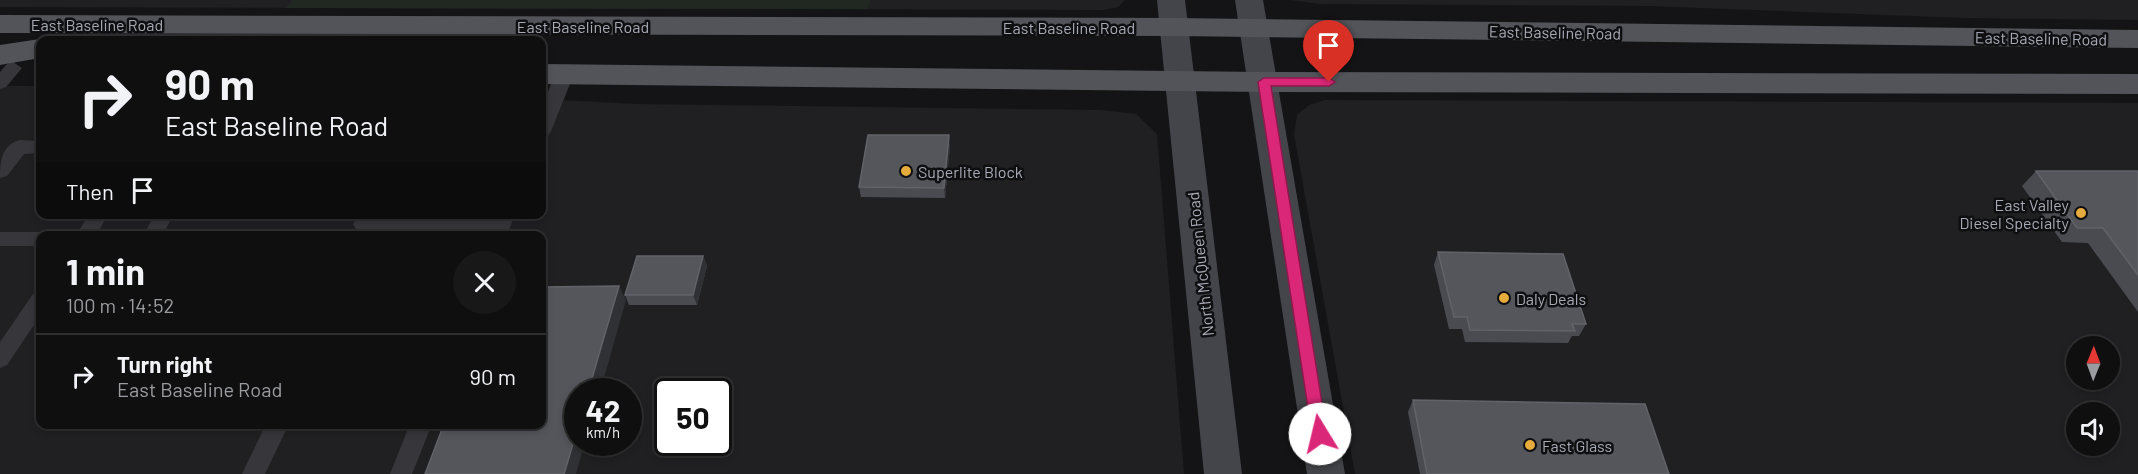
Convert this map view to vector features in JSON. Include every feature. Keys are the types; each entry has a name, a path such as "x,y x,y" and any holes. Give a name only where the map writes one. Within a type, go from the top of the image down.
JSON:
{"main road":[{"path":"1249,0 1326,474"},
{"name":"East Baseline Road","path":"0,24 592,26 1176,41 1262,72 2138,84"},
{"path":"199,36 216,25"},
{"path":"540,36 592,26"},
{"name":"East Baseline Road","path":"553,74 1176,41 1254,28 2138,39"},
{"path":"2107,39 2138,77"},
{"name":"North McQueen Road","path":"1176,41 1223,474"},
{"path":"11,69 36,52"}],"lane":[{"path":"546,110 553,74"},
{"path":"0,171 19,147 36,147"},
{"path":"366,219 363,224 502,225"},
{"path":"0,238 36,239"},
{"path":"0,359 30,331 36,312"},
{"path":"254,474 276,429"},
{"path":"401,474 419,429"}],"shaded area":[{"path":"0,0 1125,0 1118,7 1103,10 0,7"},
{"path":"292,0 870,0 868,9 286,8"},
{"path":"1290,0 2138,0 2138,20 1966,18 1649,6 1320,4"},
{"path":"0,86 36,86 36,219 546,219 546,99 637,104 1100,110 1136,114 1157,134 1184,474 0,474"},
{"path":"1325,100 2138,103 2138,474 1355,474 1294,134 1297,115 1309,105"}],"building":[{"name":"Superlite Block","path":"868,135 949,135 944,188 859,187"},
{"path":"2036,171 2138,171 2138,275 2103,228 2077,228"},
{"name":"Daly Deals","path":"1438,252 1563,254 1586,324 1572,324 1575,331 1470,330 1467,317 1454,317"},
{"path":"637,256 703,256 693,295 625,295"},
{"path":"619,286 592,378 564,378 564,456 569,456 564,474 425,474 442,429 546,429 546,287"},
{"name":"Fast Glass","path":"1413,400 1645,404 1669,474 1427,474"}],"place":[{"name":"Superlite Block","path":"906,171"},
{"name":"East Valley Diesel Specialty","path":"2081,213"},
{"name":"Daly Deals","path":"1504,298"},
{"name":"Fast Glass","path":"1530,445"}],"route":[{"path":"1320,434 1264,82 1329,82"}]}
